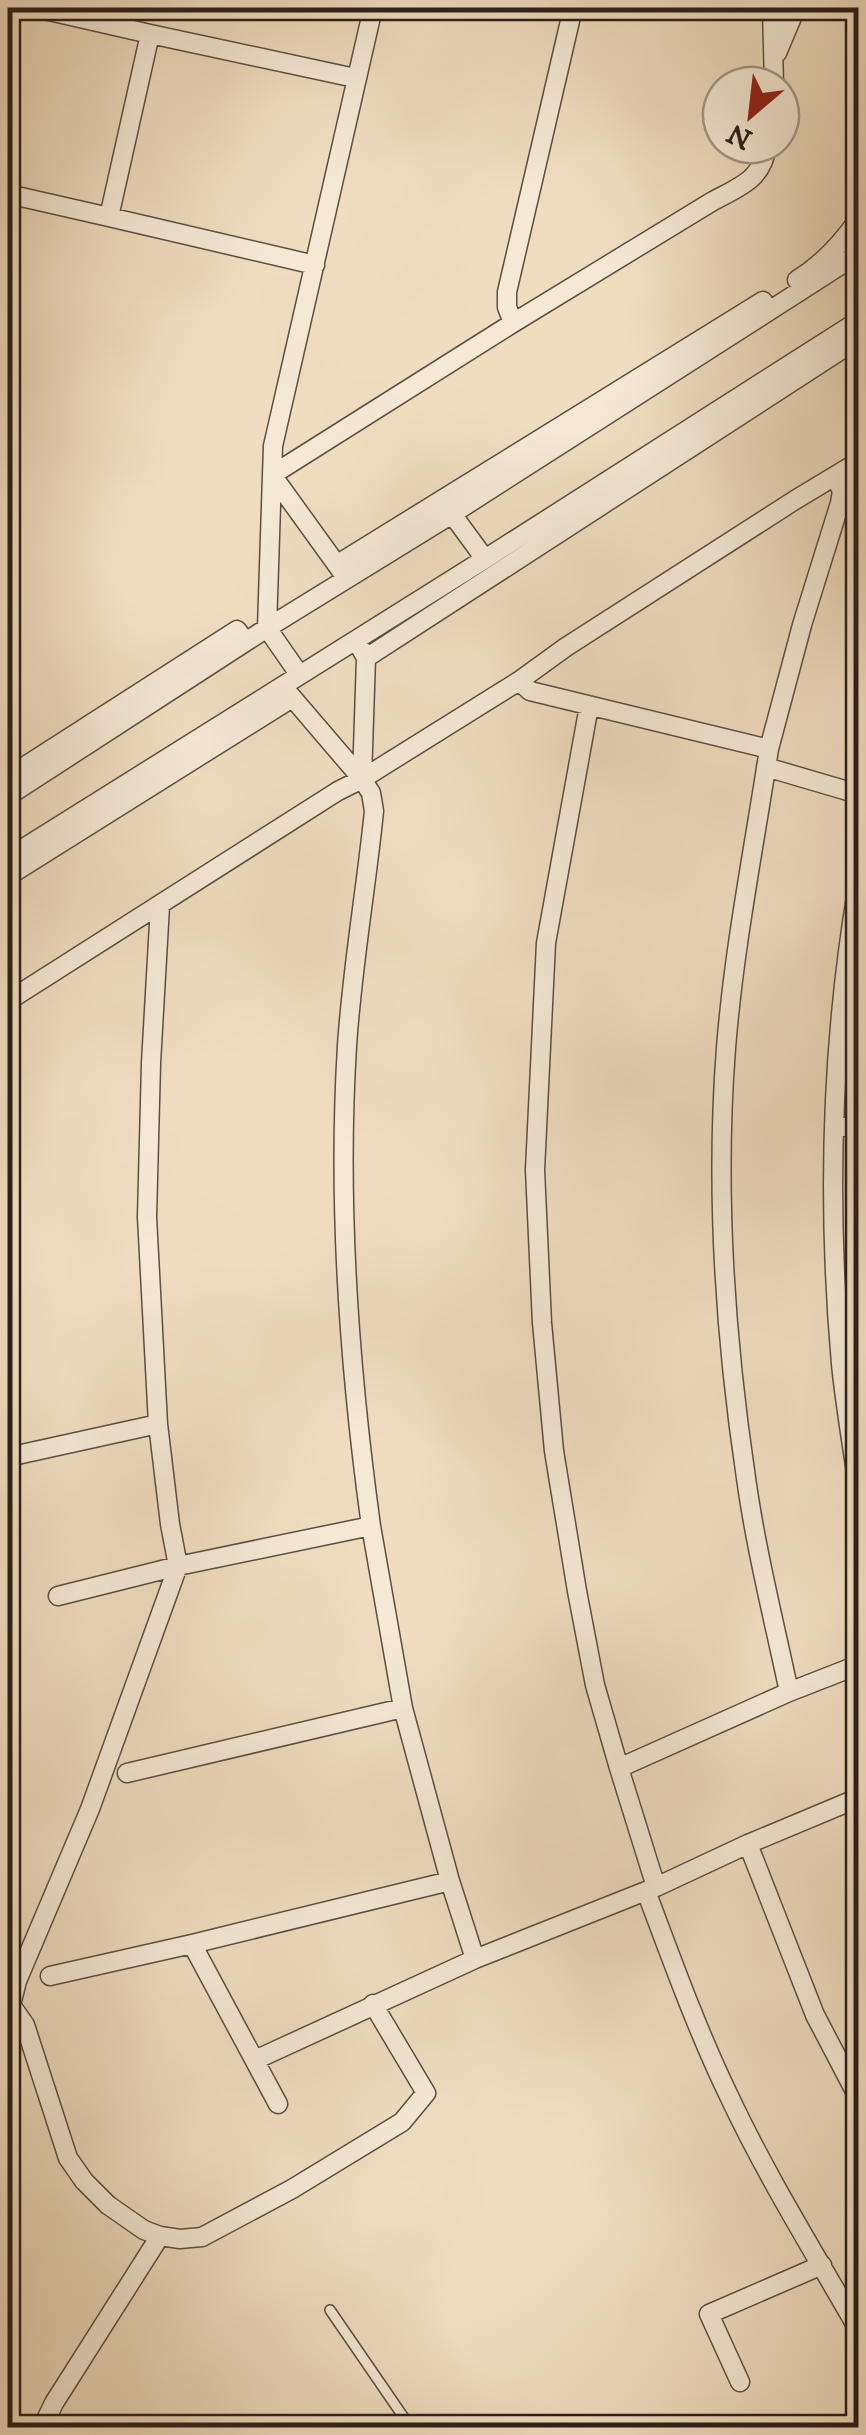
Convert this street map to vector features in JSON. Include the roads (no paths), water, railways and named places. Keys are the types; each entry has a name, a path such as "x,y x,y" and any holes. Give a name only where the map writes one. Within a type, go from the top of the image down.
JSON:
{"street":[{"path":"36,8 355,78"},
{"path":"299,674 267,628 273,446 373,8"},
{"path":"513,323 507,292 574,8"},
{"path":"772,8 774,65"},
{"path":"774,58 796,8"},
{"path":"109,217 150,34"},
{"path":"272,476 513,323 746,184 762,165"},
{"path":"8,194 315,265"},
{"path":"8,796 267,628 342,572 806,275 838,247 858,220"},
{"path":"342,572 452,514 858,254"},
{"path":"8,876 286,691 299,674 858,321"},
{"path":"366,658 858,339"},
{"path":"8,1001 519,681 648,594 858,462"},
{"path":"272,476 342,572"},
{"path":"790,1692 746,1481 732,1376 722,1149 726,1048 749,861 768,758 802,625 840,503 842,491 835,477"},
{"path":"452,514 485,560"},
{"path":"8,778 237,630 245,641"},
{"path":"355,640 366,658 362,778"},
{"path":"519,681 530,692 768,758 858,794"},
{"path":"286,691 362,778 371,793 374,811 348,1045 343,1219 352,1380 371,1526 403,1708 475,1958"},
{"path":"8,858 286,691"},
{"path":"588,706 546,943 535,1170 542,1323 554,1451 577,1591 596,1685 651,1889 690,2008 728,2095 776,2188 858,2329"},
{"path":"858,886 842,1010 834,1125 834,1230 841,1366 858,1485"},
{"path":"160,906 147,1218 158,1424 178,1566 90,1809 9,2005 25,2025 68,2158 84,2181 108,2205 144,2230 180,2239 202,2236 292,2190 402,2122 426,2094 372,2004"},
{"path":"834,1125 858,1128"},
{"path":"8,1457 158,1424"},
{"path":"58,1596 178,1566 371,1526"},
{"path":"619,1768 858,1664"},
{"path":"127,1773 403,1708"},
{"path":"255,2060 475,1958 651,1889 858,1798"},
{"path":"748,1844 815,2015 858,2097"},
{"path":"50,1976 450,1882"},
{"path":"192,1944 278,2104"},
{"path":"42,2428 160,2236"},
{"path":"740,2382 709,2314 822,2265"}],"lane":[{"path":"330,2310 411,2428"}]}
